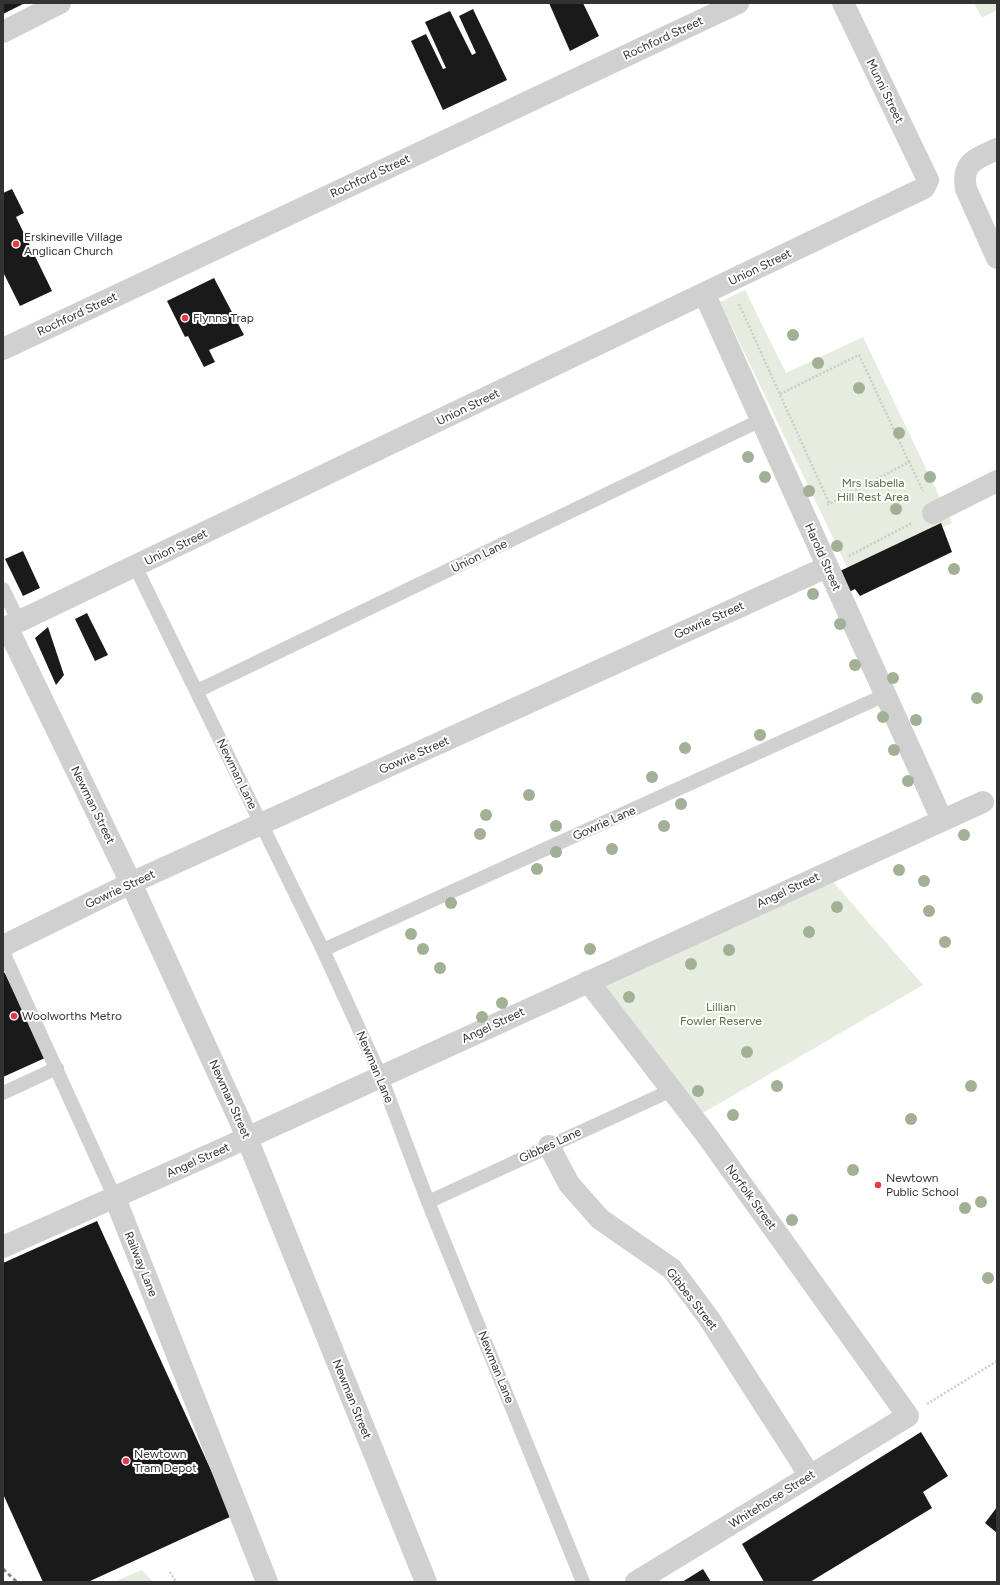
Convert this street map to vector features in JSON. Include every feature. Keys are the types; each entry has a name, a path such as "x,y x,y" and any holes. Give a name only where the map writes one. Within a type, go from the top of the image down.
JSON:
{"street":[{"path":"3,32 60,3"},
{"name":"Rochford Street","path":"3,349 738,3"},
{"name":"Munni Street","path":"843,3 928,180"},
{"path":"997,149 977,158 969,164 965,172 966,189 997,258"},
{"name":"Union Street","path":"10,626 924,188 928,180"},
{"name":"Harold Street","path":"704,293 942,820"},
{"path":"933,513 997,481"},
{"name":"Gowrie Street","path":"3,946 131,883 827,567"},
{"name":"Newman Street","path":"10,626 131,883 247,1138 426,1582"},
{"name":"Angel Street","path":"3,1247 115,1198 983,802"},
{"name":"Norfolk Street","path":"587,982 672,1090 743,1186 908,1416"},
{"name":"Gibbes Street","path":"549,1146 569,1184 600,1220 672,1269 708,1317 810,1476"},
{"name":"Railway Lane","path":"115,1198 267,1582"},
{"name":"Whitehorse Street","path":"636,1582 908,1416"}],"lane":[{"name":"Union Lane","path":"197,691 761,420"},
{"name":"Newman Lane","path":"135,566 323,950 381,1077 428,1202 582,1582"},
{"path":"3,589 10,626"},
{"name":"Gowrie Lane","path":"323,950 885,695"},
{"name":"Railway Lane","path":"3,952 115,1198"},
{"path":"3,1093 57,1068"},
{"name":"Gibbes Lane","path":"428,1202 672,1090"}],"path":[{"path":"728,282 829,503"},
{"path":"780,394 859,355 933,513 827,567"},
{"path":"804,516 909,462"},
{"path":"908,1416 997,1361"},
{"path":"170,1572 176,1582"}],"green space":[{"path":"974,3 997,3 997,10 982,18"},
{"name":"Mrs Isabella Hill Rest Area","path":"745,290 786,373 863,337 952,523 849,571 720,302"},
{"name":"Lillian Fowler Reserve","path":"829,877 923,985 701,1114 603,986"},
{"path":"142,1570 153,1582 113,1582"}],"building":[{"path":"3,3 25,3 3,14"},
{"path":"549,3 583,3 599,36 570,51"},
{"path":"473,9 507,80 443,110 411,41 426,34 443,69 446,68 425,22 450,11 472,55 476,53 459,16"},
{"name":"Erskineville Village Anglican Church","path":"12,189 24,213 16,217 52,291 20,306 3,272 3,193"},
{"path":"214,278 244,335 209,350 215,362 204,367 188,336 185,337 167,301"},
{"path":"941,523 952,552 860,596 855,589 849,592 840,571"},
{"path":"23,551 40,588 23,596 5,559"},
{"path":"87,613 108,655 95,661 75,619"},
{"path":"48,627 64,675 56,685 35,638"},
{"name":"Woolworths Metro","path":"3,973 5,973 45,1058 3,1077"},
{"name":"Newtown Tram Depot","path":"97,1221 232,1516 88,1582 43,1582 3,1494 3,1263"},
{"path":"921,1432 948,1476 923,1492 932,1508 810,1582 764,1582 742,1544"},
{"path":"997,1507 997,1533 985,1523"},
{"path":"703,1569 711,1582 682,1582"}],"railway":[{"path":"3,1569 17,1582"}],"place":[{"name":"Erskineville Village Anglican Church","path":"16,244"},
{"name":"Flynns Trap","path":"185,318"},
{"name":"Woolworths Metro","path":"14,1016"},
{"name":"Newtown Public School","path":"878,1185"},
{"name":"Newtown Tram Depot","path":"126,1461"}]}
